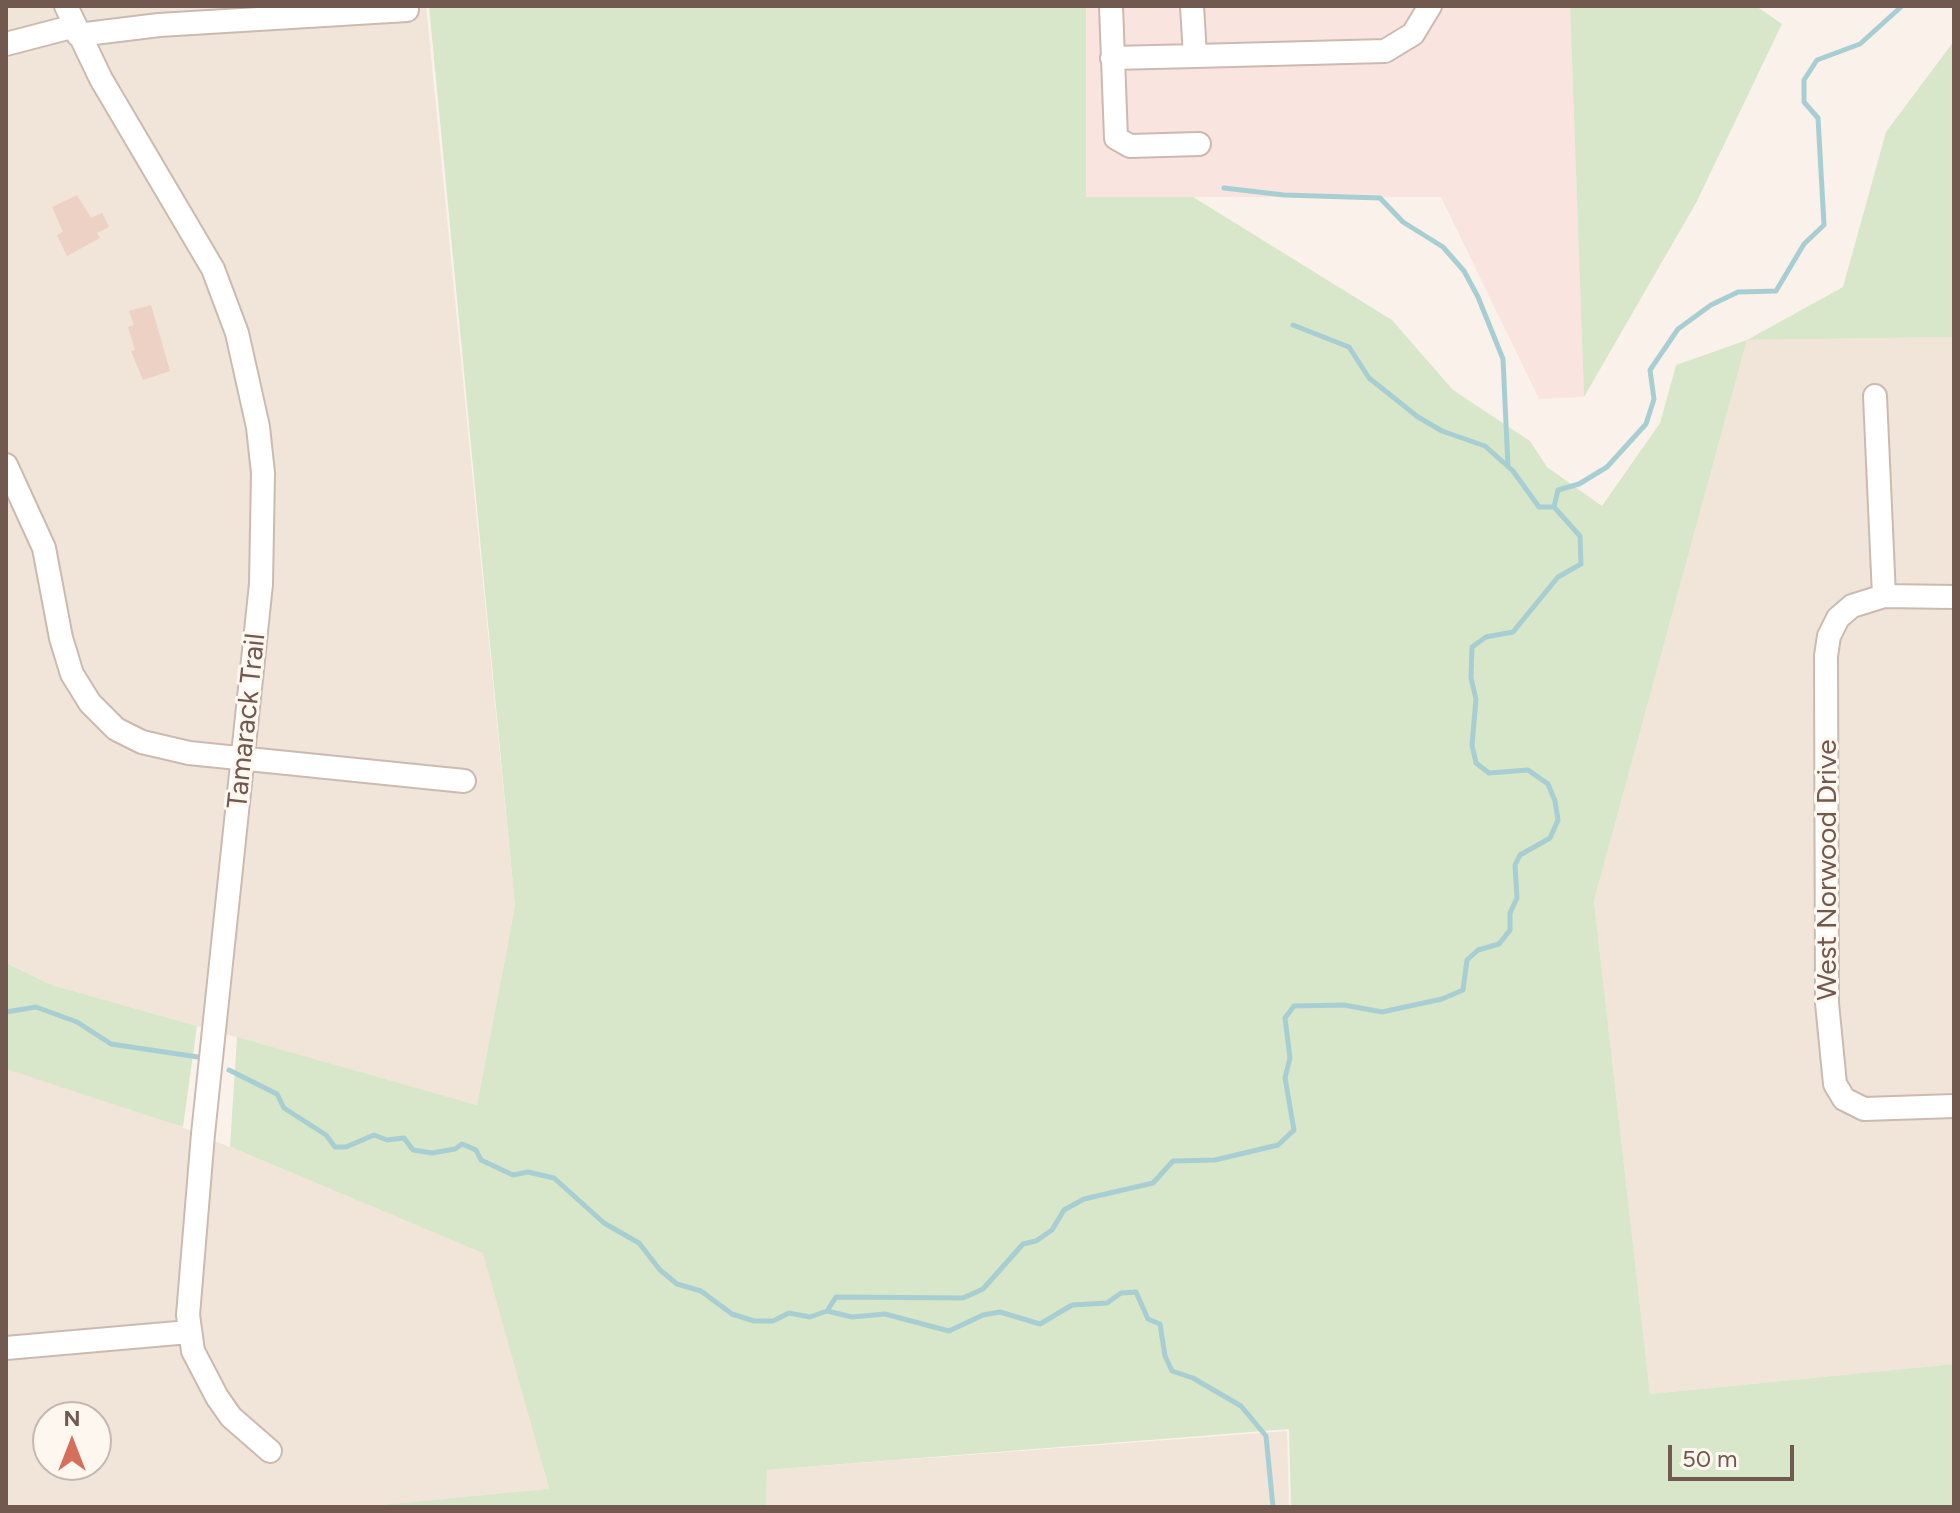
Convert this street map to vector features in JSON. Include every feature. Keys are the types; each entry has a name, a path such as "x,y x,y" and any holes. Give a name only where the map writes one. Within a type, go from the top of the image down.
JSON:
{"street":[{"path":"1111,6 1116,138 1121,144 1199,144"},
{"path":"1192,6 1195,56"},
{"path":"1112,58 1385,51 1413,34 1430,6"},
{"path":"6,44 73,22 190,23 407,10"},
{"name":"Tamarack Trail","path":"73,22 213,269 237,333 251,384 263,473 263,544 203,1134 189,1332 198,1362 217,1397 231,1417 270,1451"},
{"path":"1875,396 1884,596 1954,597"},
{"path":"6,465 44,548 61,638 72,674 96,710 116,729 142,742 243,760 464,781"},
{"name":"West Norwood Drive","path":"1884,596 1852,606 1838,618 1829,636 1826,656 1829,1038 1835,1084 1844,1099 1864,1109 1954,1106"},
{"path":"6,1348 189,1332"}],"shaded area":[{"path":"6,6 426,6 515,906 477,1105 52,985 6,963"},
{"path":"1086,6 1570,6 1584,397 1539,399 1441,197 1086,197"},
{"path":"1954,337 1954,1364 1650,1394 1594,901 1747,340"},
{"path":"6,1069 150,1114 484,1253 549,1490 360,1507 6,1507"},
{"path":"1287,1431 1289,1507 766,1507 767,1470"}],"green space":[{"path":"429,6 1086,6 1086,197 1193,197 1392,320 1453,390 1530,441 1547,467 1602,506 1660,423 1676,365 1747,340 1594,901 1650,1394 1954,1364 1954,1507 1291,1507 1289,1429 767,1470 766,1507 360,1507 549,1489 483,1253 230,1147 237,1037 477,1105 515,906"},
{"path":"1570,6 1756,6 1782,24 1696,203 1584,397"},
{"path":"1954,41 1954,337 1747,340 1843,287 1886,132"},
{"path":"6,963 52,985 197,1026 183,1127 6,1069"}],"building":[{"path":"77,195 91,218 102,213 109,227 97,233 100,238 67,256 57,235 63,232 52,207"},
{"path":"151,305 170,371 143,380 131,351 135,350 128,327 134,325 129,311"}],"waterway":[{"path":"229,1070 277,1094 284,1108 326,1135 335,1147 346,1147 374,1135 387,1140 404,1138 413,1150 432,1153 455,1149 462,1144 476,1150 481,1160 513,1175 528,1172 554,1178 604,1223 639,1243 660,1270 677,1284 701,1291 732,1314 754,1321 773,1321 789,1313 810,1317 827,1311 836,1297 963,1298 983,1289 1023,1244 1036,1241 1052,1230 1064,1210 1084,1199 1153,1183 1173,1161 1215,1160 1278,1145 1294,1130 1285,1078 1290,1058 1285,1018 1294,1006 1344,1005 1382,1012 1442,999 1463,990 1467,960 1478,950 1499,944 1510,930 1510,913 1517,898 1515,865 1520,855 1550,838 1558,820 1548,784 1528,770 1489,773 1476,763 1472,745 1476,699 1471,678 1472,647 1486,637 1513,632 1558,577 1581,564 1580,536 1554,507 1558,490 1579,484 1607,467 1646,424 1654,399 1650,370 1678,329 1711,305 1738,292 1776,291 1804,244 1824,225 1818,118 1804,102 1804,80 1817,60 1860,44 1902,6"},
{"path":"1224,188 1284,195 1380,198 1403,222 1443,247 1464,271 1478,297 1503,359 1508,467"},
{"path":"1293,325 1349,347 1369,378 1418,417 1442,431 1485,446 1513,471 1539,507 1554,507"},
{"path":"6,1012 36,1007 77,1022 111,1044 198,1057"},
{"path":"827,1311 852,1317 885,1314 949,1331 983,1315 1000,1312 1040,1324 1072,1305 1107,1303 1121,1293 1136,1292 1148,1319 1160,1324 1165,1356 1172,1371 1193,1378 1241,1406 1266,1436 1273,1507"}]}
